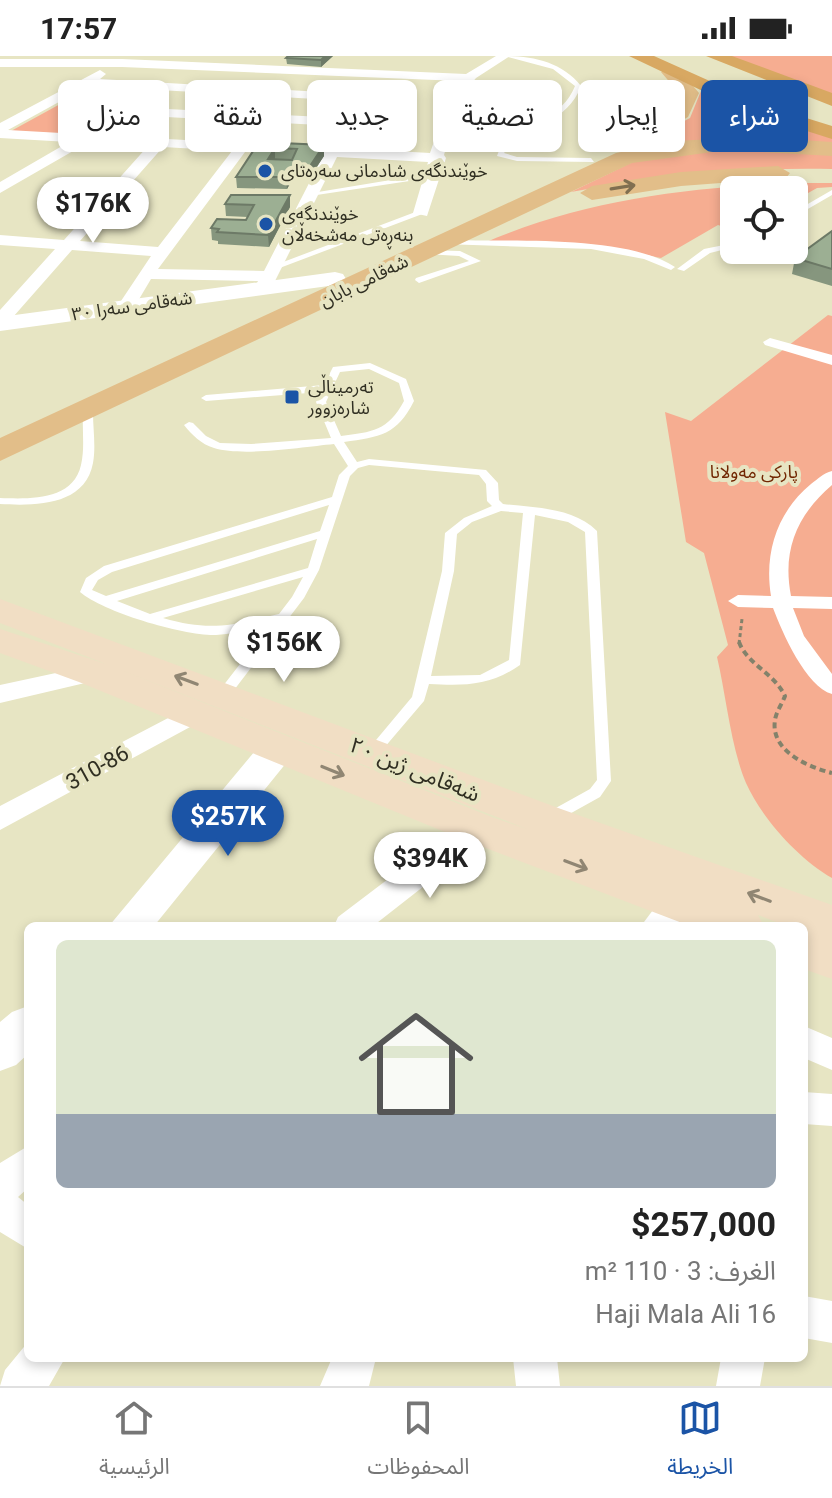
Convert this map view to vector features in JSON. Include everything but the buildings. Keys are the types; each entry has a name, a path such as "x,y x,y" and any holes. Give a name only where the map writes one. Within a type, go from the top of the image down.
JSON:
{"highway":[{"path":"694,56 755,83 832,110"},
{"path":"715,56 832,100"},
{"path":"651,61 832,123"},
{"path":"651,61 754,108 832,133"}],"main road":[{"path":"0,434 270,285 335,279 432,238 651,132 681,113 689,93 651,61"},
{"name":"شەقامی بابان","path":"0,451 88,413 432,238 613,162 646,152 739,144 832,149"},
{"path":"432,238 552,202 626,186 708,176 823,178"},
{"name":"شەقامی ژین ٢٠","path":"0,610 208,704 278,748 477,828 666,914 715,922"},
{"name":"شەقامی ژین ٢٠","path":"0,640 93,673 373,752 546,820 832,924"},
{"path":"808,951 832,960"}],"street":[{"path":"277,68 285,56"},
{"path":"356,72 364,56"},
{"path":"432,238 433,175 448,116 460,88 470,78 506,56"},
{"path":"0,63 122,63 371,73 432,70 470,78"},
{"path":"0,77 30,63"},
{"path":"89,80 122,63"},
{"path":"368,80 371,73"},
{"path":"169,86 307,95"},
{"path":"0,132 58,98"},
{"path":"169,119 307,121"},
{"path":"0,132 58,137"},
{"path":"291,151 439,158"},
{"path":"0,188 62,152"},
{"path":"0,322 151,152"},
{"path":"126,307 146,274 238,152"},
{"path":"146,274 270,285 330,153"},
{"path":"0,240 163,252"},
{"name":"شەقامی سەرا ٣٠","path":"0,322 270,285"},
{"path":"0,289 29,291"},
{"path":"770,342 832,360"},
{"path":"832,476 816,486 791,515 778,548 777,587 792,632 832,687"},
{"path":"738,601 832,603"},
{"path":"0,694 93,673"},
{"name":"310-86","path":"0,819 208,704"},
{"path":"133,922 278,748"},
{"path":"363,922 477,828"},
{"path":"0,1051 24,1029"},
{"path":"808,1043 832,1055"},
{"path":"808,1108 832,1110"},
{"path":"0,1187 24,1167"},
{"path":"0,1207 24,1227"},
{"path":"808,1318 832,1322"},
{"path":"21,1386 40,1362"},
{"path":"342,1386 352,1373 353,1362"},
{"path":"535,1362 538,1386"},
{"path":"738,1386 742,1362"}],"lane":[{"path":"506,56 551,66 571,76 578,86 575,98 563,111 510,142 500,154 517,159 591,160"},
{"path":"310,194 433,175"},
{"path":"808,197 823,178"},
{"path":"270,285 432,238 604,249 639,255 671,267 599,253 471,248 432,238"},
{"path":"419,280 477,261 432,238"},
{"path":"681,269 707,251 720,248"},
{"path":"189,425 202,437 221,447 337,440 385,431 399,421 409,401 403,381 370,366 336,369 321,402 327,424 337,440 354,466"},
{"path":"206,398 327,388"},
{"path":"0,501 53,499 71,491 85,470 88,413"},
{"path":"208,704 298,598 313,570 345,475 354,466 369,462 482,472 492,483 493,501 500,507 568,517 582,522 591,531 606,766 604,781 595,793 546,820"},
{"path":"280,618 218,631 196,630 104,601 86,592 91,578 108,569 337,499"},
{"path":"373,752 419,698 448,571 451,533 468,520 500,507"},
{"path":"424,680 476,681 495,678 515,662 529,512"},
{"path":"104,601 326,533"},
{"path":"152,617 313,570"}],"path":[{"path":"738,601 743,621 739,644 743,653 770,670 781,683 785,696 776,716 775,730 793,756 809,766 832,773"}],"green space":[{"path":"722,56 832,56 832,97 808,88 808,80 786,80"},
{"path":"701,91 701,141 685,142 685,121 690,118"},
{"path":"58,105 58,134 11,131"},
{"path":"808,131 832,138 832,143 808,143"},
{"path":"685,151 832,152 832,169 701,174 571,192 639,159"},
{"path":"808,183 832,183 832,187 817,188 808,193"},
{"path":"720,188 720,226 661,258 615,249 484,243 521,228 598,206"},
{"name":"پارکی مەولانا","path":"828,315 832,316 832,878 783,837 762,811 746,783 733,738 717,657 728,645 704,553 686,542 665,412 691,421"}],"place":[{"name":"خوێندنگەی شادمانی سەرەتای","path":"265,171"},
{"name":"خوێندنگەی بنەڕەتی مەشخەڵان","path":"266,224"},
{"name":"تەرمیناڵی شارەزوور","path":"292,397"}]}
